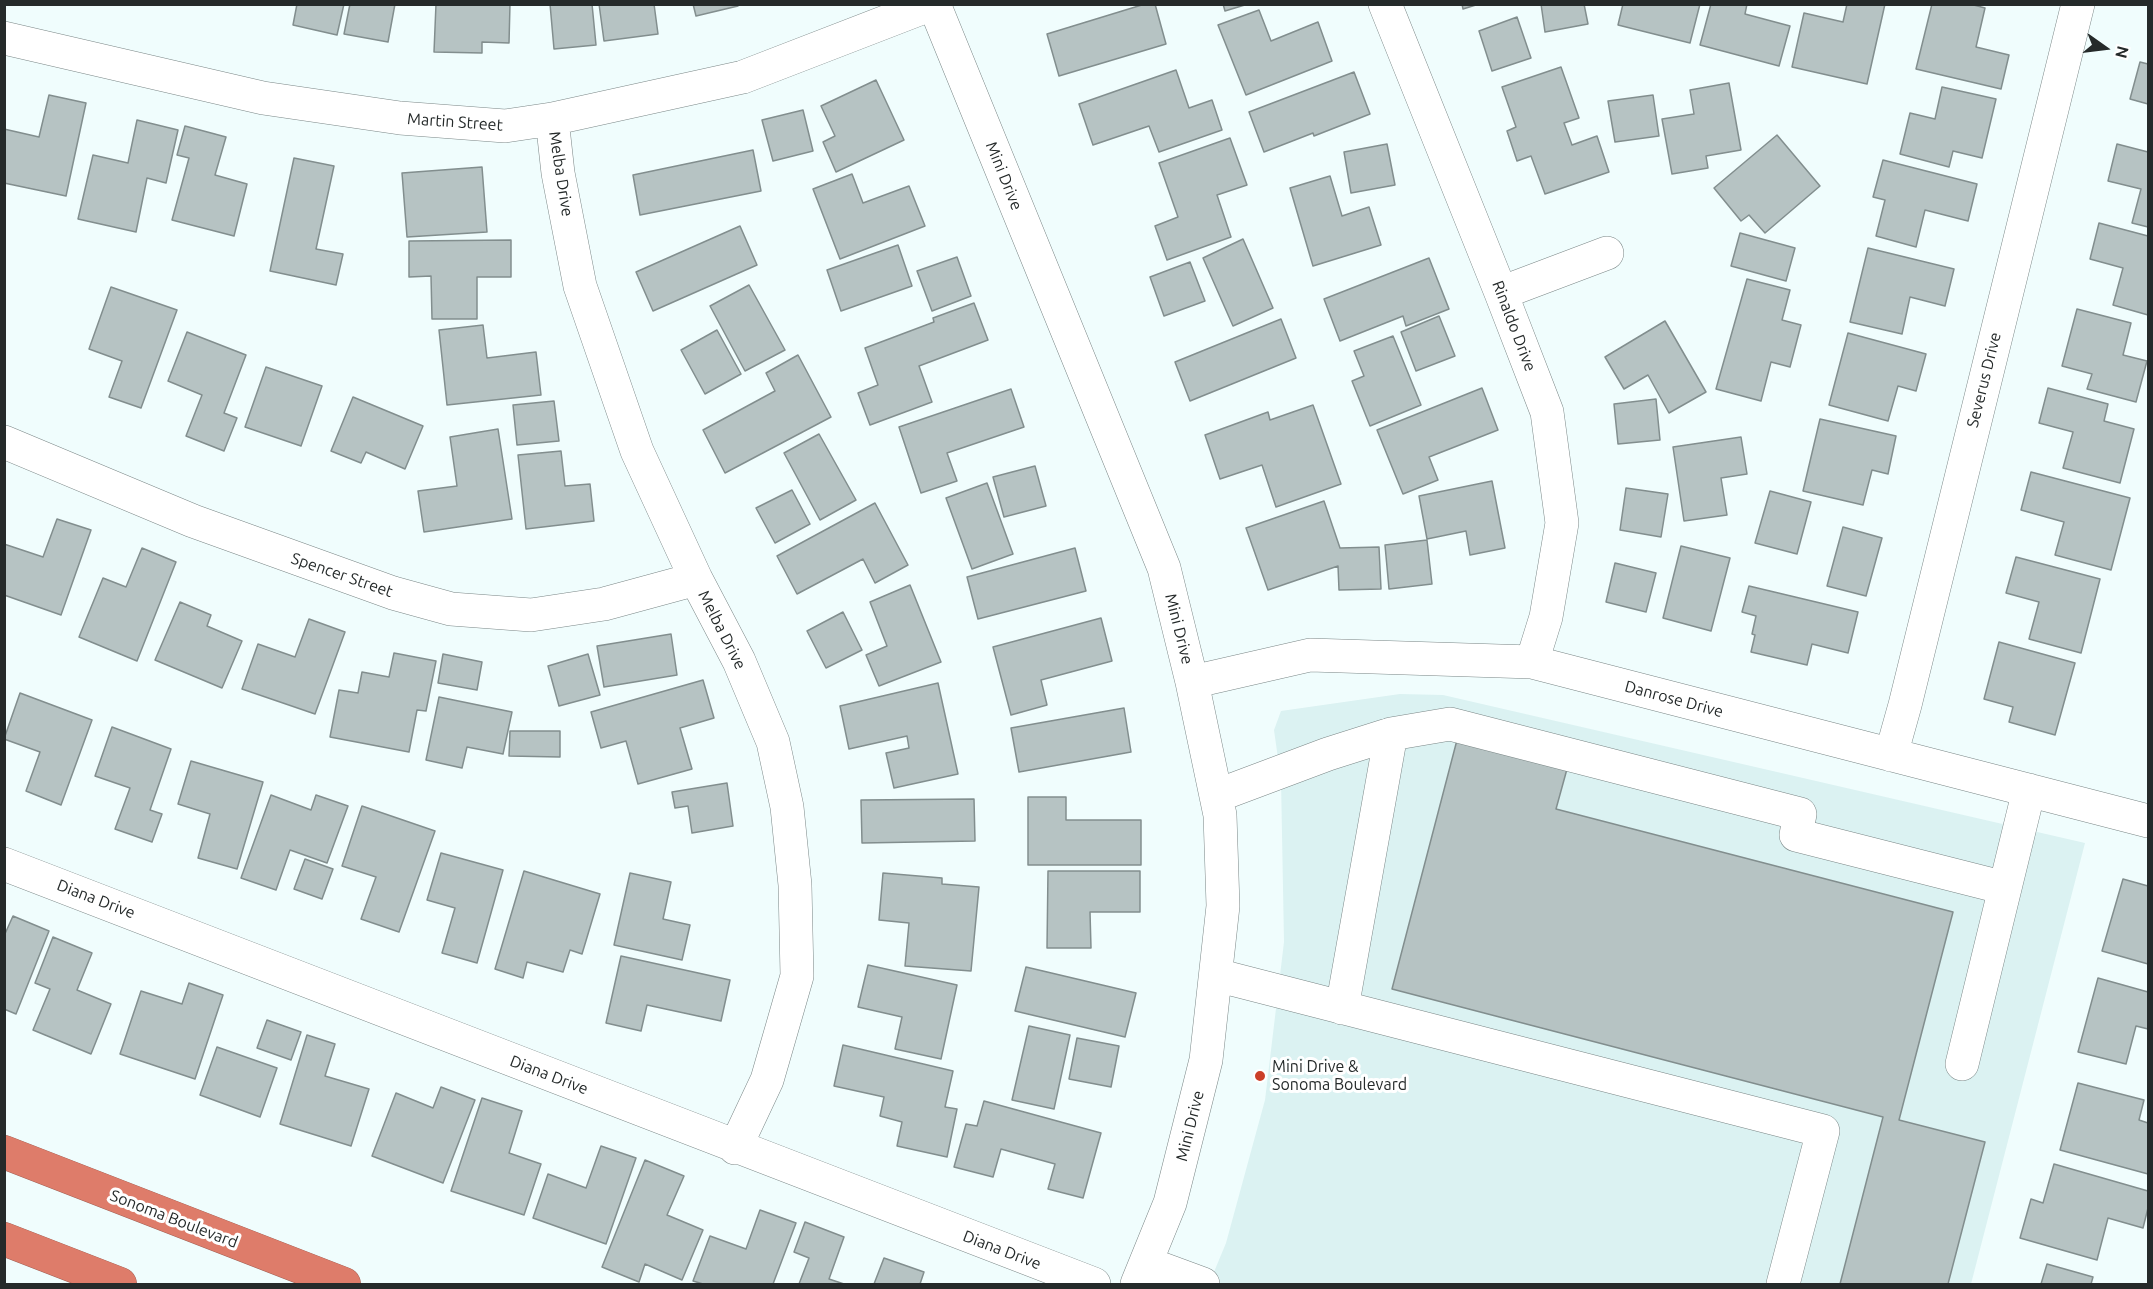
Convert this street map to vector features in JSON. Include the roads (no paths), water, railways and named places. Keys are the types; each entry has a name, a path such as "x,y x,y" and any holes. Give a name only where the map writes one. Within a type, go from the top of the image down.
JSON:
{"highway":[{"name":"Sonoma Boulevard","path":"4,1152 344,1284"},
{"path":"4,1239 120,1284"}],"street":[{"name":"Martin Street","path":"4,38 263,98 400,118 505,126 552,119 743,77 933,4"},
{"name":"Mini Drive","path":"933,4 1164,568 1192,682 1220,815 1223,906 1206,1060 1170,1203 1142,1274"},
{"name":"Rinaldo Drive","path":"1385,4 1502,293 1547,412 1562,523 1546,617 1533,662"},
{"name":"Severus Drive","path":"1891,755 2078,4"},
{"name":"Melba Drive","path":"552,119 558,173 580,286 637,451 696,579 739,661 772,742 787,807 795,885 797,976 767,1080 735,1148"},
{"path":"1502,293 1607,253"},
{"name":"Spencer Street","path":"4,442 193,522 393,593 451,609 531,615 604,604 696,579"},
{"name":"Danrose Drive","path":"1192,682 1310,655 1533,662 2148,821"},
{"path":"1216,796 1328,754 1391,734 1450,724 1800,814 1796,835 2005,888"},
{"path":"1342,1008 1391,734"},
{"path":"1962,1064 2029,790"},
{"name":"Diana Drive","path":"4,864 735,1148 1094,1284"},
{"path":"1216,975 1822,1131 1783,1284"},
{"path":"1142,1274 1203,1284"}],"place":[{"name":"Mini Drive & Sonoma Boulevard","path":"1260,1076"}]}
